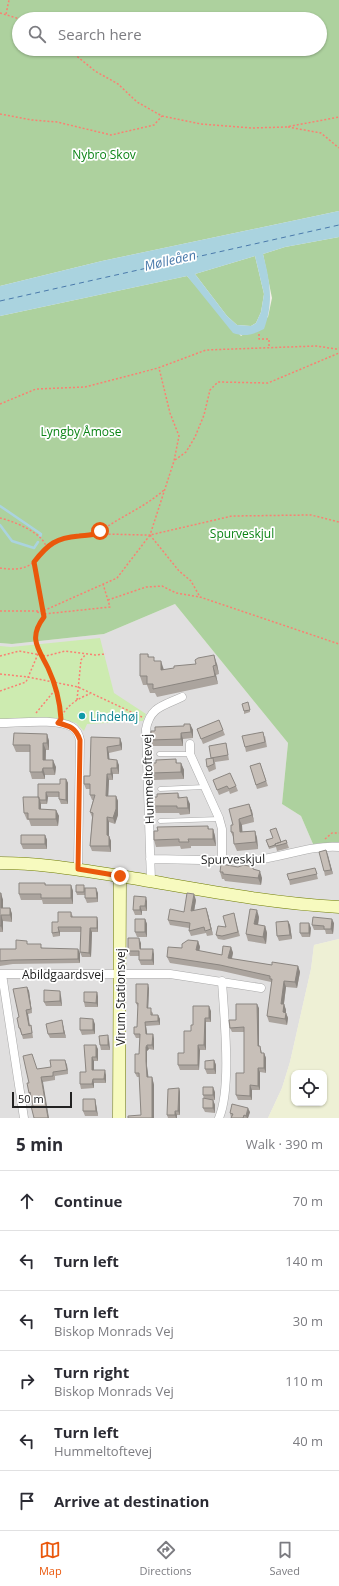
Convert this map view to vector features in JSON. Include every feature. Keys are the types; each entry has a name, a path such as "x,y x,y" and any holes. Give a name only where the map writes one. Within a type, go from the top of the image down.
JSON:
{"street":[{"name":"Hummeltoftevej","path":"151,881 146,729 148,719 157,708 182,697"},
{"path":"0,723 58,723 72,727 78,733 80,740 78,869"},
{"path":"190,744 190,754 219,818 222,829 222,860"},
{"name":"Spurveskjul","path":"150,859 254,860 316,847 339,847"},
{"path":"0,863 44,865 78,869 281,903 339,907"},
{"name":"Virum Stationsvej","path":"119,1118 120,876"},
{"path":"1,974 24,1118"},
{"name":"Abildgaardsvej","path":"1,974 184,975 261,988"},
{"path":"219,1118 225,1093 226,1069 222,981"}],"lane":[{"path":"159,754 190,754"},
{"path":"160,789 204,787"},
{"path":"160,821 219,818"}],"path":[{"path":"6,14 9,0"},
{"path":"0,13 12,16"},
{"path":"77,56 95,70 118,84 137,102 162,116 201,124 252,128 286,127 339,117"},
{"path":"0,114 32,120 57,122 111,135 154,125 162,116"},
{"path":"286,127 321,133 339,148"},
{"path":"258,334 259,339 269,339 269,347"},
{"path":"0,404 36,389 85,387 158,368 206,350 316,346 336,349 339,348"},
{"path":"174,461 186,452 195,437 204,415 210,390 218,382 268,383 339,353"},
{"path":"0,610 43,611 117,578 150,535 174,461 179,436 170,413 158,368"},
{"path":"94,536 122,517 152,500 165,489"},
{"path":"0,568 16,570 34,562 46,546 53,541 78,536 150,535 232,516 311,515 339,522"},
{"path":"0,518 18,522 36,535 45,543 46,546"},
{"path":"150,535 179,570 191,581 200,597"},
{"path":"34,562 44,614 44,617 38,624 36,645 39,654 48,668 61,707 61,719 64,712 77,700 90,693"},
{"path":"35,611 44,614 110,607 103,584"},
{"path":"108,600 146,587 162,586 176,593 200,597 339,644"},
{"path":"0,656 19,651 46,656 65,651 86,654 106,654"},
{"path":"0,691 22,685 26,682 39,654"},
{"path":"77,700 81,660 86,654"},
{"path":"0,674 28,677 78,687 148,719"},
{"path":"26,723 34,716 55,690"},
{"path":"316,847 332,833 339,833"}],"shaded area":[{"path":"175,604 288,743 282,804 301,816 313,844 339,842 339,939 314,945 311,969 290,1062 282,1088 268,1118 0,1118 0,643 12,644 104,634"}],"green space":[{"name":"Nybro Skov","path":"0,0 339,0 339,211 102,261 0,286"},
{"name":"Spurveskjul","path":"339,237 339,842 313,844 301,816 282,804 288,743 175,604 104,634 12,644 0,643 0,316 187,276 241,336 268,317 272,298 263,254 285,247"},
{"path":"255,256 264,294 261,312 256,323 251,326 237,325 227,316 195,274"},
{"path":"100,638 114,693 146,714 143,721 87,724 84,731 76,723 61,719 0,720 0,646 11,647"},
{"path":"339,939 339,1118 268,1118 282,1088 290,1062 311,969 314,945"}],"water":[{"name":"Mølleåen","path":"339,211 339,237 285,247 263,254 269,282 269,310 264,329 252,334 241,335 233,333 187,276 0,316 0,286 102,261","holes":["255,256 264,294 261,312 256,323 251,326 237,325 227,316 195,274"]}],"building":[{"path":"140,654 148,654 148,657 154,657 154,661 161,661 161,670 174,668 174,666 196,664 195,660 198,658 214,655 216,665 213,666 215,676 153,689 153,684 147,684 147,676 140,676"},
{"path":"248,702 250,710 244,711 242,704"},
{"path":"219,720 223,730 201,739 197,729"},
{"path":"184,724 190,724 191,732 181,733 181,739 151,740 151,731 155,731 155,727 184,726"},
{"path":"263,732 265,742 245,747 242,736"},
{"path":"14,733 47,734 47,743 43,743 43,760 53,760 53,768 43,768 42,772 30,772 30,745 13,745"},
{"path":"91,737 120,738 120,745 107,747 108,759 117,760 117,768 111,768 111,774 107,774 106,796 116,796 116,809 113,818 107,817 107,835 109,836 109,846 90,846 93,813 90,812 95,795 90,795 90,784 84,784 84,776 90,776"},
{"path":"226,743 228,755 211,758 209,746"},
{"path":"213,758 214,764 207,767 206,759"},
{"path":"176,759 176,763 181,763 181,772 152,773 151,763 156,763 156,760"},
{"path":"260,763 266,781 256,785 250,766"},
{"path":"230,773 236,786 229,789 227,786 217,790 213,780"},
{"path":"60,779 66,779 66,800 59,799 59,792 46,792 46,800 40,800 38,797 38,784 60,784"},
{"path":"178,793 178,798 187,797 188,808 177,808 177,806 153,806 153,797 157,797 157,794"},
{"path":"23,797 39,797 39,809 56,810 56,819 28,819 28,813 24,813"},
{"path":"249,804 252,815 239,819 240,832 255,831 256,842 234,844 233,832 231,832 231,825 233,825 229,809"},
{"path":"208,826 208,829 213,829 213,839 188,839 189,842 179,842 179,839 154,840 154,831 158,831 157,827"},
{"path":"276,828 281,842 269,847 266,840 273,838 270,830"},
{"path":"21,835 45,835 45,844 21,844"},
{"path":"286,840 287,843 276,846 275,844"},
{"path":"326,850 331,870 324,871 319,852"},
{"path":"221,864 238,867 244,865 253,867 253,869 260,871 258,878 223,874 223,872 220,872"},
{"path":"315,868 317,874 289,880 287,874"},
{"path":"19,883 71,885 71,898 41,898 41,894 19,894"},
{"path":"76,885 84,885 84,892 76,892"},
{"path":"85,888 96,888 97,898 85,898"},
{"path":"0,893 1,908 10,908 10,915 1,915 1,926 0,926"},
{"path":"187,893 194,894 191,911 206,908 211,929 205,931 204,927 189,931 190,923 168,920 170,909 184,912"},
{"path":"134,896 146,897 145,906 140,906 140,910 133,910"},
{"path":"250,909 257,910 254,924 265,926 263,937 246,934"},
{"path":"58,912 71,912 71,917 97,917 97,928 90,928 89,953 80,952 81,927 58,927 59,932 52,933 52,922 58,922"},
{"path":"234,913 238,932 222,936 216,935 218,926 226,927 223,916"},
{"path":"313,917 332,919 331,929 324,929 324,926 312,925"},
{"path":"135,919 145,919 145,932 135,932"},
{"path":"288,921 290,935 277,936 276,922"},
{"path":"300,923 309,923 309,933 300,933"},
{"path":"128,938 139,938 140,949 153,949 152,960 139,960 139,951 128,951"},
{"path":"16,940 27,941 27,944 41,944 41,948 78,949 78,959 0,961 0,949 16,949"},
{"path":"188,940 198,941 196,950 222,955 223,946 231,947 228,958 272,965 272,962 298,966 295,982 284,981 281,1004 284,1004 283,1012 286,1013 285,1019 267,1016 272,979 270,979 270,976 220,965 167,957 168,947 182,948 182,944"},
{"path":"136,984 148,984 147,1008 151,1008 151,1015 158,1015 158,1021 145,1022 146,1034 153,1034 152,1045 147,1045 146,1047 147,1077 152,1077 152,1118 128,1118 128,1116 141,1115 139,1073 135,1073 135,1054 139,1054 140,1034 134,1034 134,1027 137,1027 138,1003 136,1003"},
{"path":"27,987 31,1009 26,1010 32,1033 22,1035 17,1018 19,1017 13,989"},
{"path":"44,990 60,991 60,1001 44,1002"},
{"path":"84,992 97,992 96,1003 84,1002"},
{"path":"236,1004 257,1004 258,1046 260,1046 261,1053 264,1053 264,1068 258,1068 258,1086 250,1085 250,1096 236,1095 236,1073 244,1073 244,1027 230,1028 229,1020 236,1020"},
{"path":"193,1006 209,1006 209,1018 205,1018 204,1045 198,1045 198,1065 178,1065 178,1053 184,1053 184,1031 191,1031 191,1025 193,1025"},
{"path":"80,1018 93,1019 93,1030 80,1030"},
{"path":"62,1020 64,1033 48,1034 46,1024"},
{"path":"108,1035 108,1045 100,1045 99,1036"},
{"path":"84,1045 96,1045 96,1057 92,1057 92,1070 105,1070 104,1079 93,1079 92,1084 80,1084 80,1072 86,1072"},
{"path":"32,1054 37,1069 51,1067 50,1060 65,1060 67,1070 53,1072 53,1076 41,1077 48,1118 34,1118 31,1106 33,1106 27,1083 29,1083 23,1056"},
{"path":"214,1060 214,1069 205,1069 205,1061"},
{"path":"203,1087 213,1087 213,1095 203,1095"},
{"path":"179,1088 178,1111 175,1111 175,1115 167,1115 168,1089"},
{"path":"203,1098 213,1100 213,1108 203,1108"},
{"path":"83,1099 95,1099 96,1111 83,1111"},
{"path":"232,1104 248,1108 246,1116 244,1115 243,1118 231,1118 233,1114 230,1113"}],"waterway":[{"path":"0,506 41,534 40,537"},
{"path":"0,525 12,541 34,548 38,542"}],"ferry route":[{"path":"0,301 339,225"}],"place":[{"name":"Lindehøj","path":"82,716"}],"route":[{"path":"100,531 94,536 78,536 53,541 45,548 34,562 37,569 44,617 38,624 36,648 48,668 61,707 61,719 58,723 72,727 78,733 80,740 78,869 120,876"}],"park label":[{"name":"Lyngby Åmose","path":"81,431"}]}
